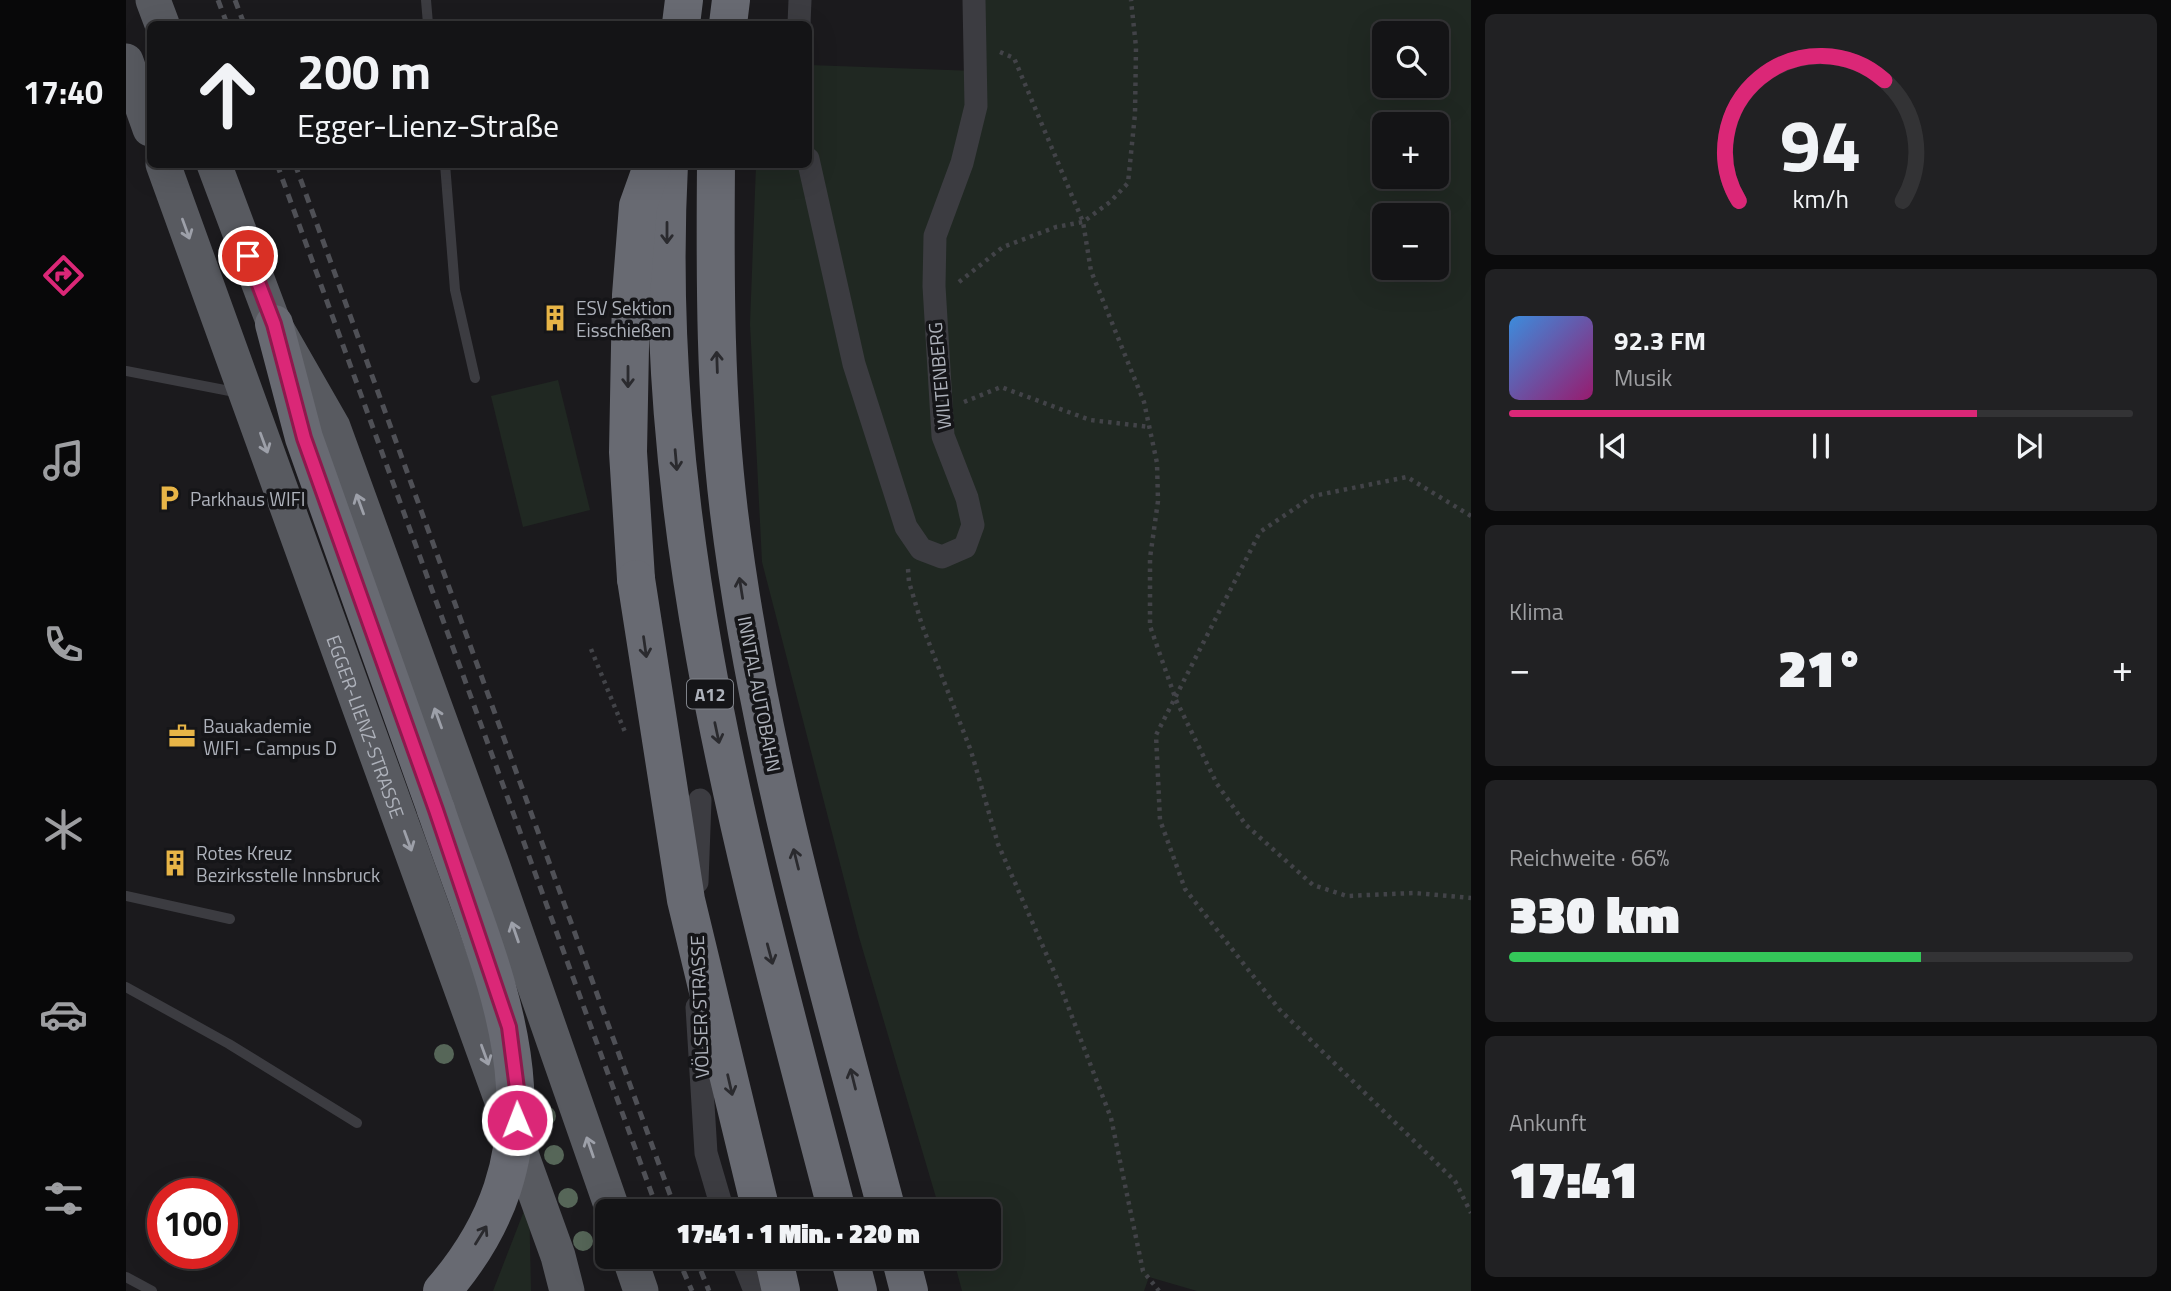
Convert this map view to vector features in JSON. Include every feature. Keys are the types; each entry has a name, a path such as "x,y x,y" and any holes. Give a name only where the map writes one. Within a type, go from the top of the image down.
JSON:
{"highway":[{"path":"681,21 684,0"},
{"path":"728,21 732,0"},
{"path":"652,168 638,206 630,321 628,452 636,579 686,900 758,1199"},
{"name":"A12","path":"669,168 667,276 672,415 680,503 702,653 749,874 834,1199"},
{"name":"INNTAL AUTOBAHN","path":"716,168 718,384 729,512 746,624 794,853 884,1199"},
{"path":"274,324 304,438 436,810 509,1027 517,1089 513,1155 489,1223 442,1291"},
{"path":"776,1269 781,1291"},
{"path":"852,1269 858,1291"},
{"path":"903,1269 909,1291"}],"main road":[{"path":"153,0 161,21"},
{"path":"126,61 147,120"},
{"name":"EGGER-LIENZ-STRASSE","path":"164,168 558,1255 568,1291"},
{"path":"216,168 274,324 332,427 491,861 609,1199"},
{"path":"632,1269 640,1291"}],"street":[{"path":"799,21 800,0"},
{"name":"WILTENBERG","path":"915,542 931,555 942,557 965,547 971,538 971,511 943,436 934,332 934,236 962,163 976,106 974,0"},
{"path":"810,168 854,364 906,527 915,542"},
{"name":"VÖLSER STRASSE","path":"700,800 695,966 706,1153 719,1199"},
{"path":"746,1269 755,1291"}],"lane":[{"path":"426,0 429,21"},
{"path":"445,168 455,290 475,378"},
{"path":"126,372 246,394"},
{"path":"126,896 230,919"},
{"path":"126,987 229,1044 357,1124"},
{"path":"126,1277 152,1291"}],"path":[{"path":"956,289 959,280 1003,247 1056,227 1083,222 1110,202 1128,183 1135,114 1136,47 1131,0"},
{"path":"974,40 1014,58 1083,222 1091,271 1144,402 1157,463 1158,501 1150,558 1150,626 1176,700 1217,784 1246,825 1313,885 1347,896 1414,893 1471,898"},
{"path":"941,412 1001,387 1090,420 1150,427"},
{"path":"1471,516 1408,477 1313,496 1260,531 1156,735 1160,820 1185,889 1279,1009 1455,1181 1471,1213"},
{"path":"915,542 908,555 909,582 922,625 971,751 998,844 1099,1086 1120,1156 1143,1270 1159,1291"}],"shaded area":[{"path":"976,0 1471,0 1471,1291 1197,1291 1149,1277 1144,1291 962,1291 956,1269 1001,1269 1001,1199 936,1199 859,937 762,562 750,324 756,168 812,168 812,65 976,71"},
{"path":"558,380 590,510 523,527 491,396"},
{"path":"529,1198 531,1291 493,1291"}],"railway":[{"path":"218,0 226,21"},
{"path":"235,0 243,21"},
{"path":"278,168 654,1199"},
{"path":"296,168 672,1199"},
{"path":"683,1269 692,1291"},
{"path":"700,1269 709,1291"}],"place":[{"name":"ESV Sektion Eisschießen","path":"555,318"},
{"name":"Parkhaus WIFI","path":"169,498"},
{"name":"Bauakademie WIFI - Campus D","path":"182,736"},
{"name":"Rotes Kreuz Bezirksstelle Innsbruck","path":"175,863"}],"route":[{"path":"248,256 274,324 304,438 436,810 509,1027 517,1089 517,1120"}]}
